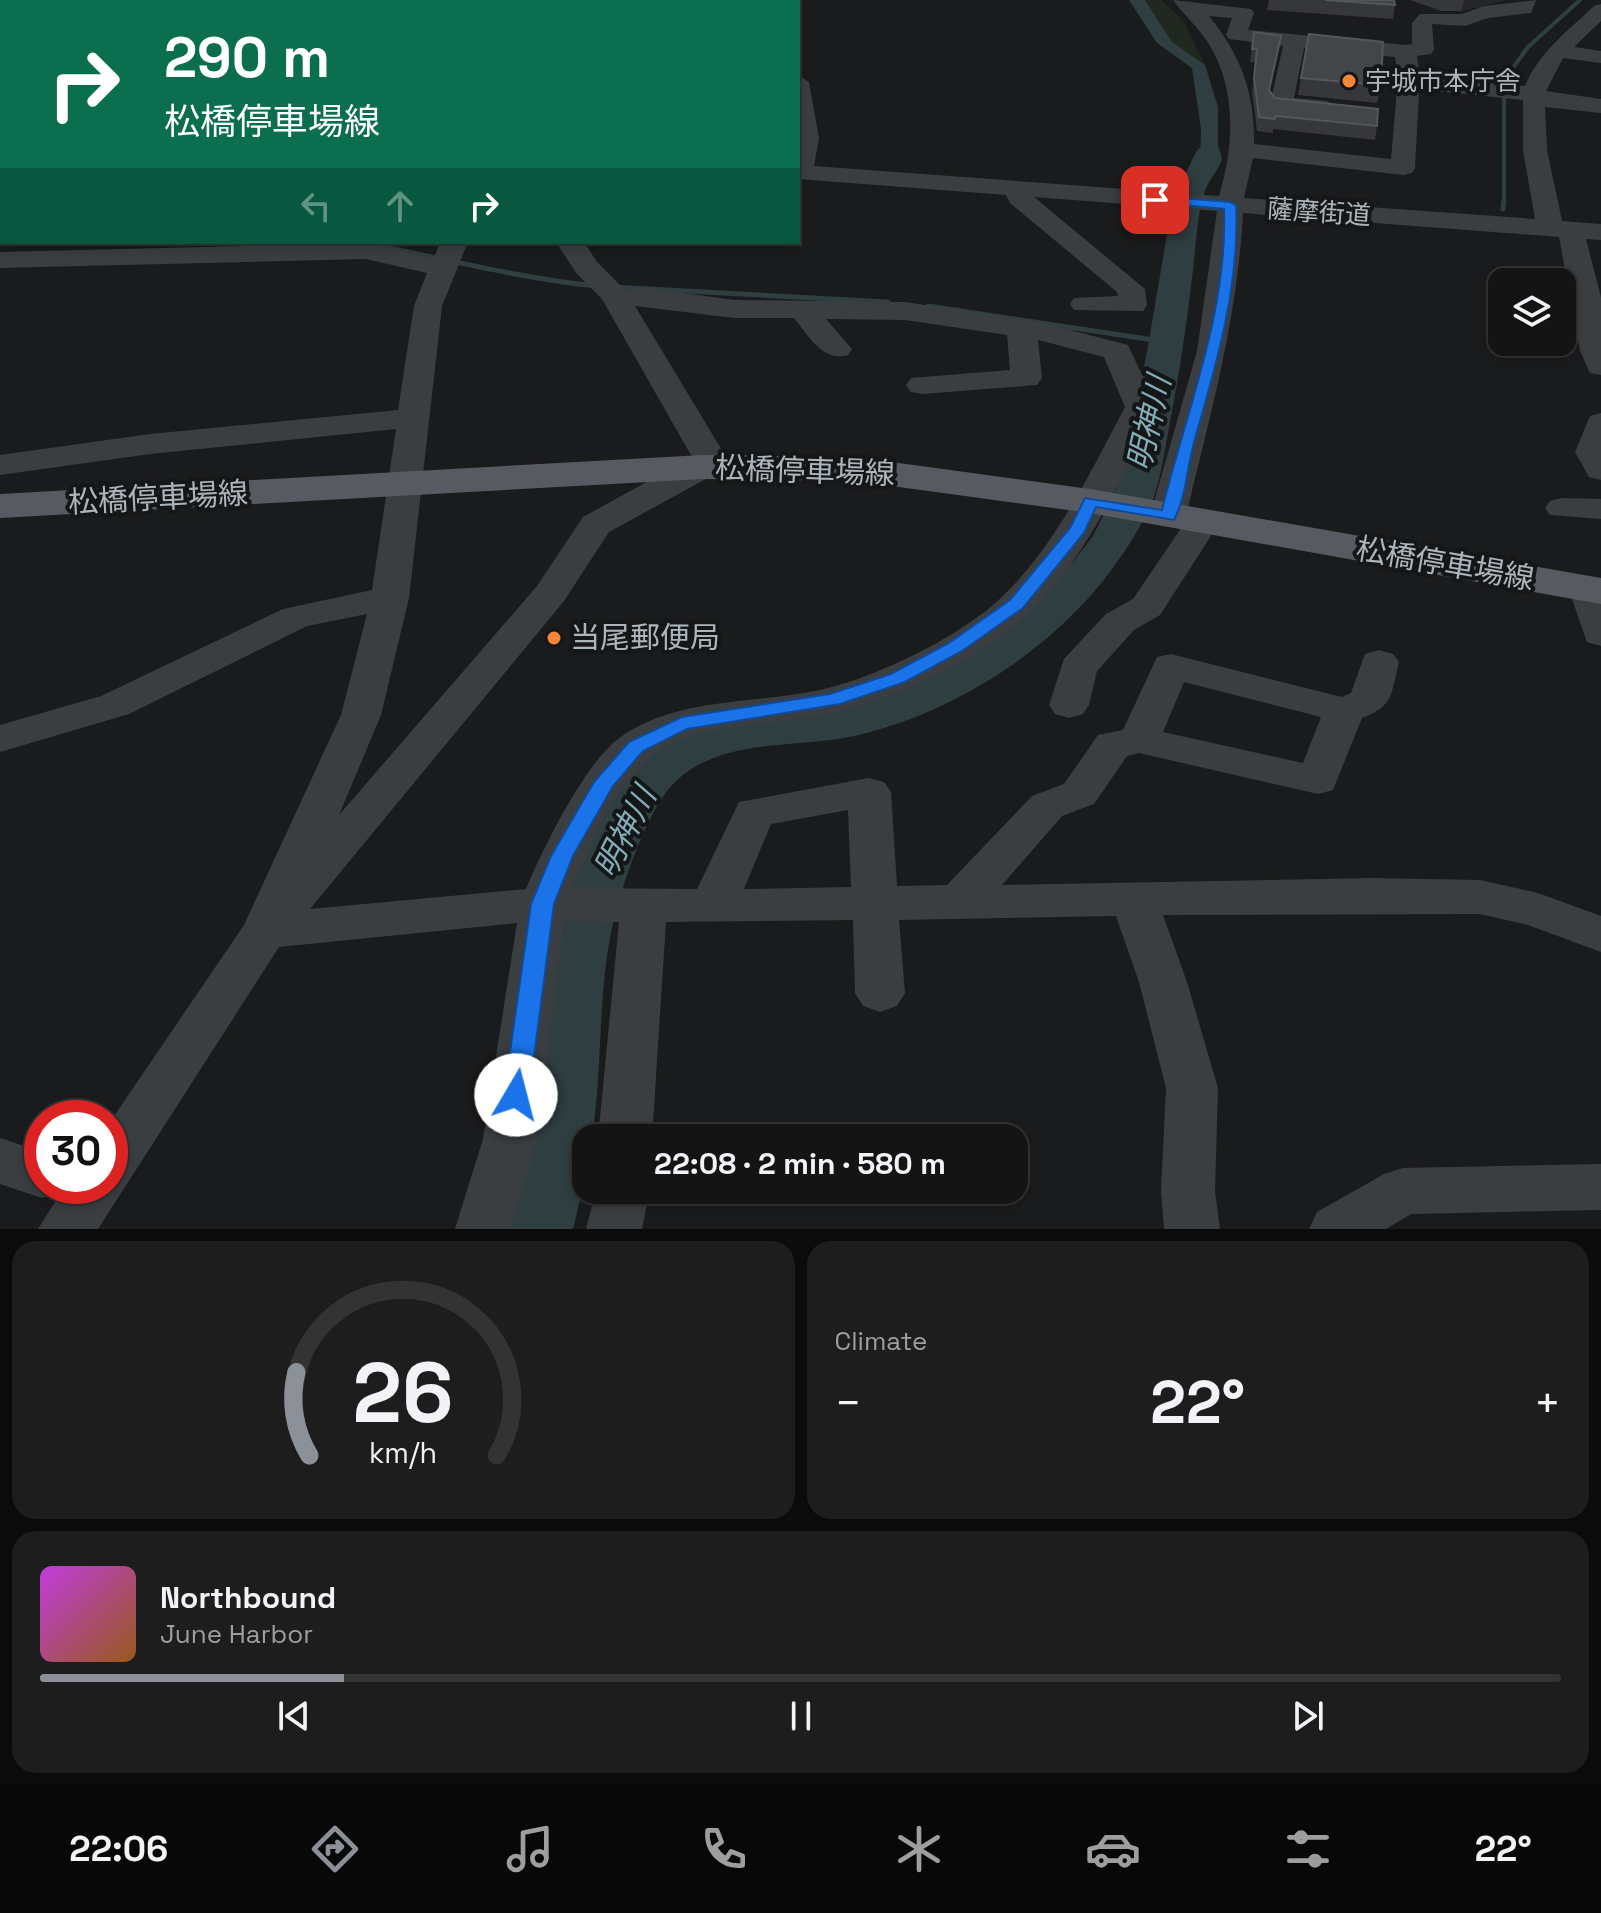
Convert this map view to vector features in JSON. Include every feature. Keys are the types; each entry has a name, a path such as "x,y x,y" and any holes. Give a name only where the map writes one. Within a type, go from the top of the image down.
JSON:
{"main road":[{"name":"松橋停車場線","path":"0,506 703,467 855,469 1098,503 1594,589"}],"street":[{"path":"1187,5 1244,13 1236,35 1404,52 1423,49 1423,20 1524,9 1526,0"},
{"path":"1069,705 1078,668 1120,622 1147,607 1173,517 1186,442 1201,401 1220,311 1231,231 1226,205 1242,150 1239,93 1232,69 1214,35 1187,5"},
{"path":"1601,10 1558,34 1528,94 1538,166 1575,230 1572,253 1588,301 1593,350 1601,366"},
{"path":"1480,15 1558,34 1601,57"},
{"path":"1295,40 1281,104 1346,110"},
{"path":"1404,52 1408,73 1423,83 1490,89 1601,106"},
{"path":"1242,150 1278,143 1403,144 1398,116 1408,90 1423,83"},
{"path":"800,94 807,138 800,168"},
{"path":"1278,143 1287,105"},
{"name":"薩摩街道","path":"800,172 1575,230"},
{"path":"1019,189 1019,198 1131,289 1133,305 1084,304"},
{"path":"128,1133 265,931 551,593 596,525 703,467 709,457 615,297 587,268 571,244"},
{"path":"0,260 366,251 446,258 428,306 390,598 361,715 265,931"},
{"path":"483,1229 510,1139 547,904 562,856 605,782 636,746 682,724 833,700 898,678 956,647 1016,604 1078,529 1098,503 1141,407 1117,351 1021,328 960,332 905,311 734,309 647,297 615,297"},
{"path":"802,310 837,349"},
{"path":"922,385 1026,378 1021,328"},
{"path":"0,465 150,444 414,418"},
{"path":"1601,423 1592,452 1601,470"},
{"path":"1562,508 1601,509"},
{"path":"1594,589 1601,634"},
{"path":"0,739 115,705 296,617 390,598"},
{"path":"1139,740 1171,666 1344,710 1369,701 1379,662"},
{"path":"958,903 1047,806 1079,794 1113,745 1139,740 1318,780 1344,710"},
{"path":"713,906 754,812 869,792 880,993"},
{"path":"265,931 547,904 713,906 1480,897 1538,910 1601,935"},
{"path":"1134,899 1163,982 1192,1088 1188,1191 1192,1229"},
{"path":"625,1124 631,904"},
{"path":"0,1161 24,1169"},
{"path":"1337,1229 1403,1191 1601,1187"},
{"path":"614,1229 620,1204"}],"shaded area":[{"path":"1129,0 1145,0 1172,42 1205,65 1218,107 1218,163 1197,195 1178,193 1200,161 1201,129 1192,68 1157,43"},
{"path":"1145,0 1161,0 1183,20 1205,65 1172,42"}],"building":[{"path":"1325,0 1394,0 1395,5"},
{"path":"1254,32 1281,36 1269,90 1275,98 1378,109 1377,126 1259,117 1254,78 1257,49 1252,49"},
{"path":"1309,34 1383,42 1381,85 1301,78"}],"waterway":[{"path":"1504,199 1504,80 1528,47 1580,0"},
{"name":"明神川","path":"541,1229 558,1157 570,1083 583,933 602,873 643,790 659,769 680,754 704,743 731,736 844,723 907,703 946,685 1021,635 1087,573 1112,539 1138,485 1173,302 1188,199 1209,154"},
{"path":"1503,209 1504,199"},
{"path":"369,244 507,273 596,286"},
{"path":"612,287 888,302"},
{"path":"928,306 1167,342"}],"place":[{"name":"宇城市本庁舎","path":"1349,81"},
{"name":"当尾郵便局","path":"554,638"}],"route":[{"path":"516,1095 543,904 562,856 605,782 636,746 682,724 833,700 898,678 956,647 1016,604 1078,529 1090,501 1168,516 1186,442 1201,401 1220,311 1231,231 1230,205 1155,200"}]}
